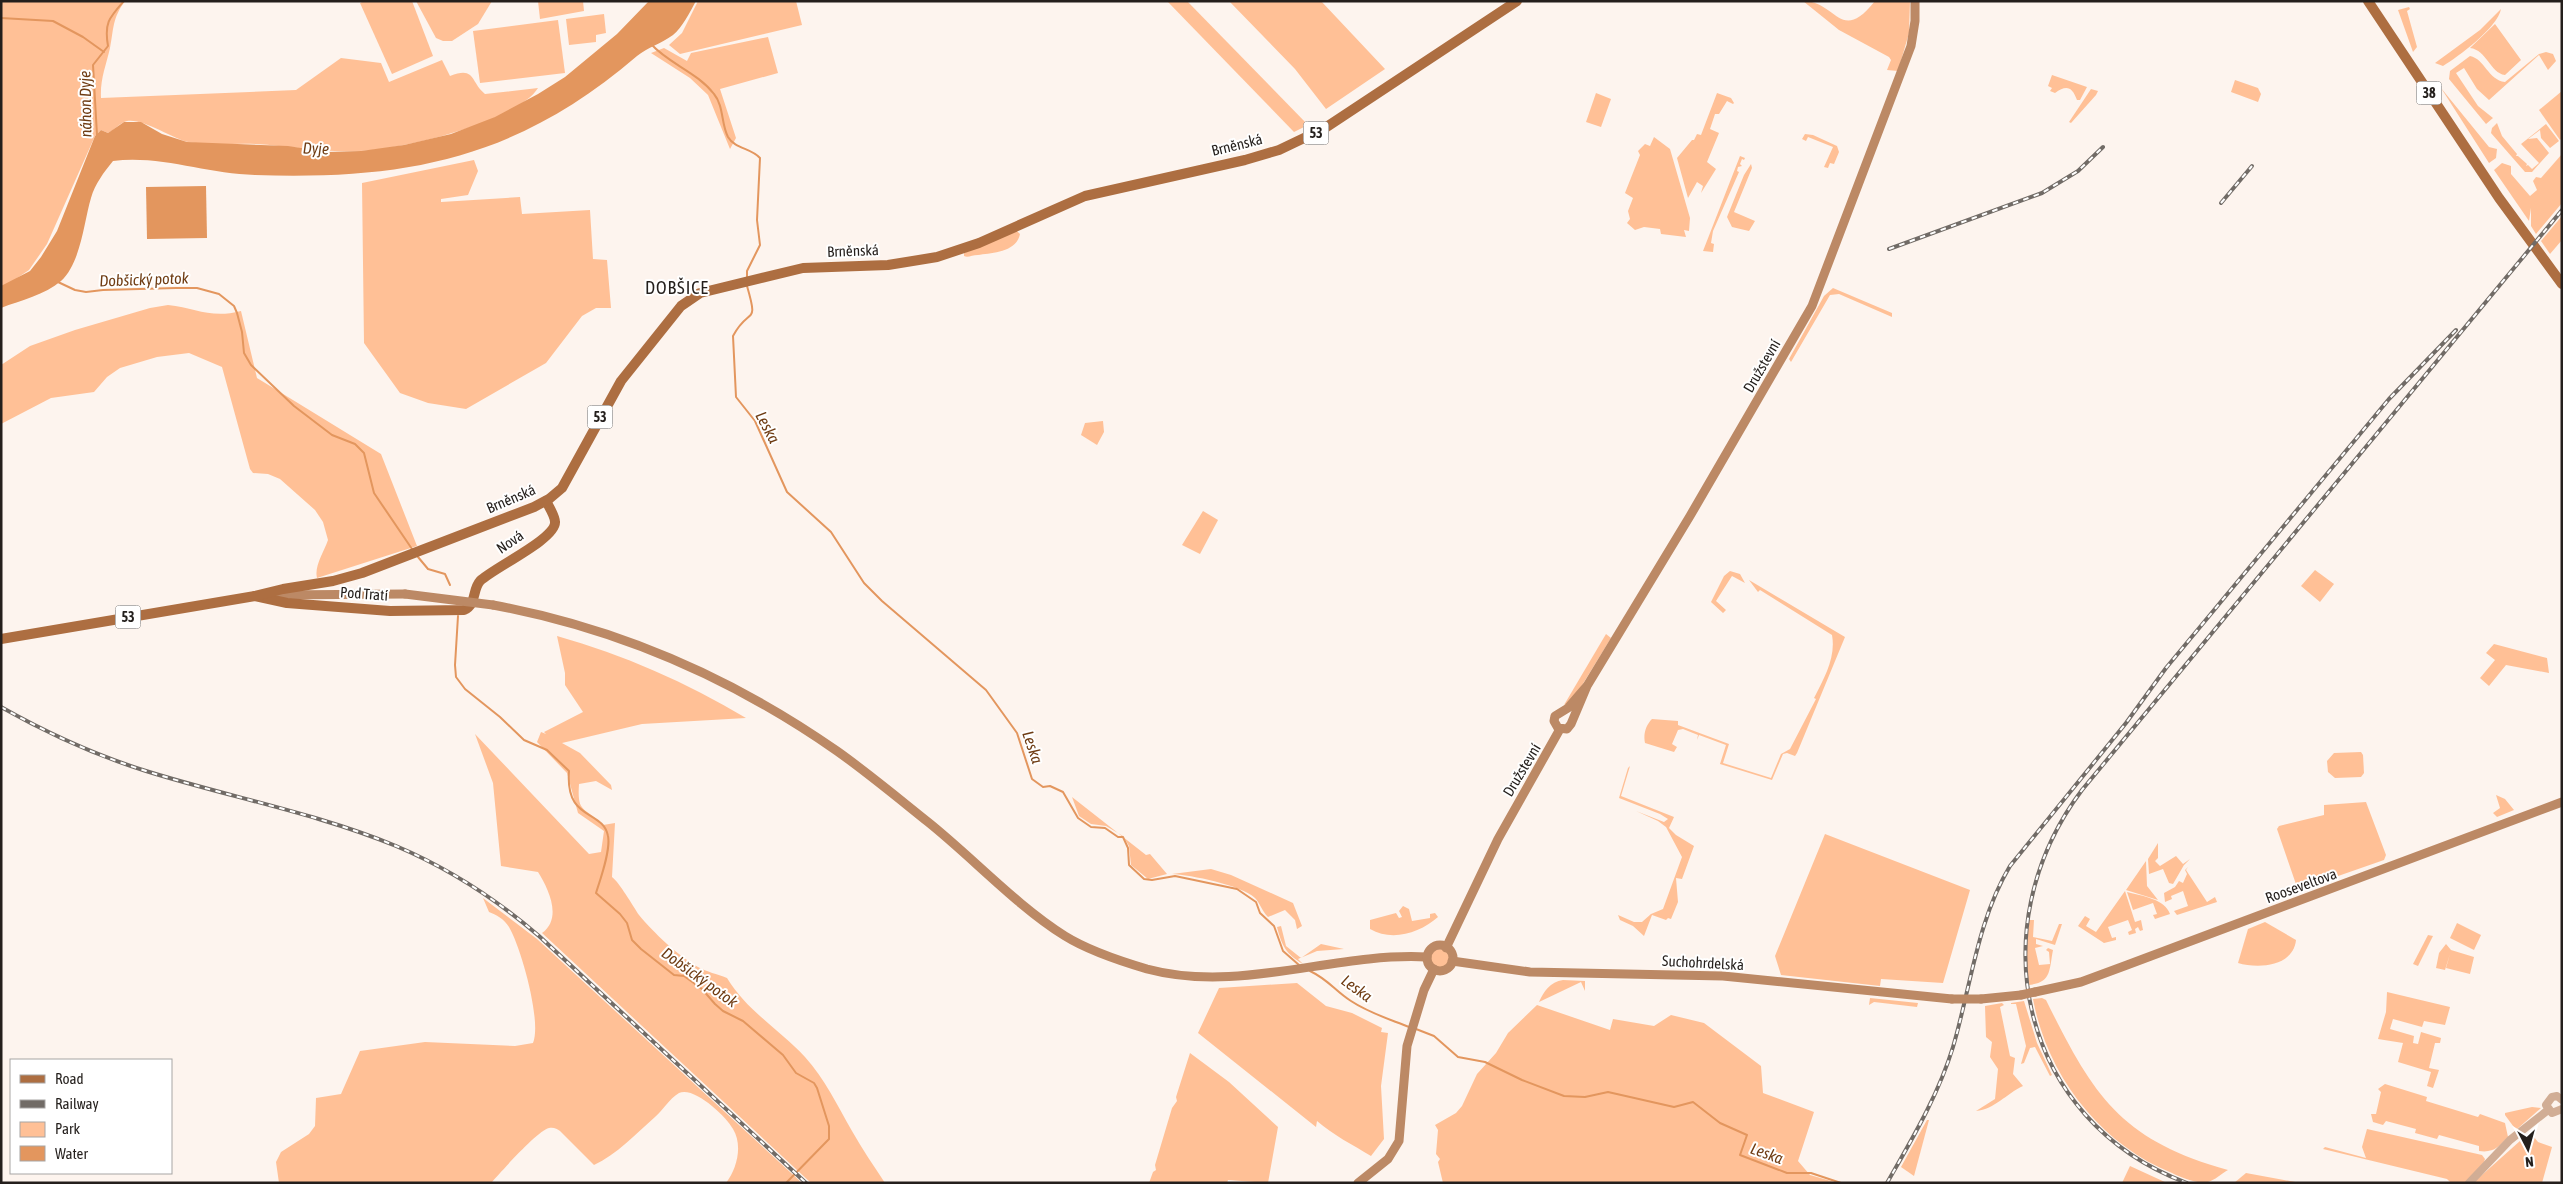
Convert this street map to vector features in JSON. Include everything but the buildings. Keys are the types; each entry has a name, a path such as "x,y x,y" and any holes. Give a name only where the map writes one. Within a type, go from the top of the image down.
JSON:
{"main road":[{"name":"Brněnská","path":"255,596 283,588 318,584 350,576 400,559 546,501 567,481 615,390 683,304 704,292 747,280 803,268 878,266 931,258 979,243 1086,196 1245,160 1279,150 1325,128 1517,1"},
{"name":"Družstevní","path":"1563,711 1570,706 1586,686 1690,516 1812,306 1911,46 1915,21 1915,1"},
{"name":"38","path":"2368,1 2488,180 2562,284"},
{"name":"Nová","path":"471,606 480,581 542,540 553,528 554,520 546,501"},
{"path":"286,594 318,584"},
{"path":"255,596 286,594 405,594 493,605 571,622 634,643 724,683 774,710 838,752 930,823 1049,924 1079,944 1147,969 1185,976 1227,977 1379,956 1427,957"},
{"name":"Pod Tratí","path":"255,596 274,602 414,611 458,611 471,606"},
{"name":"53","path":"1,639 255,596"},
{"path":"1572,718 1569,713 1563,711 1557,714 1554,719 1556,726 1560,729 1569,727 1586,686"},
{"name":"Družstevní","path":"1446,948 1505,825 1560,729"},
{"name":"Rooseveltova","path":"1981,999 2021,995 2081,982 2297,903 2562,802"},
{"path":"1436,946 1446,948 1451,953 1452,961 1445,970 1434,969 1428,964 1427,957 1430,950 1436,946"},
{"name":"Suchohrdelská","path":"1452,961 1536,972 1723,976 1952,999 1981,999"},
{"path":"1358,1183 1388,1159 1399,1141 1407,1046 1418,1009 1434,969"}],"street":[{"path":"2548,1110 2548,1100 2552,1097 2561,1097"},
{"path":"2548,1110 2556,1113 2562,1109"},
{"path":"2469,1183 2510,1140 2548,1110"}],"green space":[{"path":"1,1 125,1 114,24 102,79 101,98 296,90 341,58 381,63 389,82 442,60 450,76 458,73 469,74 485,94 538,88 526,100 507,112 483,123 428,140 401,146 359,151 333,151 256,144 188,142 146,124 130,121 124,122 108,133 101,130 95,136 47,244 29,270 1,289"},
{"path":"364,1 412,1 433,56 392,74 360,3"},
{"path":"416,1 492,1 478,24 452,41 443,41 436,38"},
{"path":"538,1 583,1 584,11 540,19"},
{"path":"698,1 796,1 802,25 680,54 669,45 682,33"},
{"path":"1167,1 1187,1 1308,125 1294,132"},
{"path":"1229,1 1321,1 1385,69 1326,109 1295,69"},
{"path":"1803,1 1824,7 1839,18 1854,20 1863,14 1875,1 1910,1 1909,33 1898,71 1887,70 1891,60 1889,57 1839,30"},
{"path":"2409,7 2410,9 2407,11 2417,47 2413,52 2398,10"},
{"path":"2501,9 2493,24 2467,49 2443,66 2435,63 2480,30"},
{"path":"604,14 606,33 596,35 596,42 569,45 566,19"},
{"path":"558,20 565,73 480,83 473,31"},
{"path":"2495,24 2521,60 2505,75 2496,70 2481,53 2470,48"},
{"path":"768,37 778,73 720,89 736,138 730,149 708,95 690,78 651,53 664,48 687,61 691,53"},
{"path":"2546,52 2553,54 2556,61 2548,70 2539,55 2489,100 2477,89 2464,68 2456,73 2478,106 2493,118 2486,124 2449,79 2450,71 2470,56 2479,61 2494,78 2505,82 2539,54"},
{"path":"2052,75 2087,87 2080,100 2077,100 2073,92 2068,88 2055,93 2050,91 2052,88 2048,86"},
{"path":"2235,80 2258,88 2261,94 2258,102 2231,92"},
{"path":"2441,88 2489,147 2497,149 2496,158 2489,163"},
{"path":"2091,89 2098,91 2096,95 2071,123 2069,122"},
{"path":"2562,91 2562,138 2560,140 2539,110"},
{"path":"1596,93 1611,99 1601,127 1586,122"},
{"path":"1717,93 1731,98 1734,103 1727,101 1719,114 1715,114 1710,129 1719,133 1707,162 1716,169 1701,193 1703,186 1697,182 1688,198 1677,158 1694,140 1697,134 1701,135"},
{"path":"2497,123 2502,136 2517,154 2516,156 2532,169 2539,163 2521,144 2546,124 2559,141 2550,148 2541,138 2540,130 2528,139 2537,138 2549,153 2532,172 2525,172 2491,133 2492,128"},
{"path":"1805,134 1813,135 1837,146 1839,152 1834,164 1830,163 1828,168 1824,167 1833,147 1808,137 1806,141 1802,139"},
{"path":"1654,137 1670,149 1690,218 1689,231 1684,230 1686,237 1661,234 1660,229 1644,227 1635,230 1627,223 1630,219 1628,211 1633,198 1625,193 1640,155 1638,151 1645,144 1650,146"},
{"path":"2562,154 2562,203 2536,234 2531,226 2531,208 2529,221 2494,170 2502,163 2511,166 2511,174 2530,196 2537,190 2533,181 2536,177 2541,178"},
{"path":"1740,156 1745,158 1744,160 1742,159 1740,164 1742,166 1738,167 1737,171 1739,172 1713,231 1711,243 1714,244 1713,252 1703,251"},
{"path":"474,160 478,171 468,195 441,199 441,202 520,197 522,214 590,210 593,259 607,260 611,308 596,308 582,316 546,363 466,409 428,403 400,393 364,343 362,183"},
{"path":"1751,164 1752,168 1734,212 1755,221 1749,231 1732,227 1727,217 1744,175"},
{"path":"2562,216 2562,240 2550,254 2541,241"},
{"path":"1017,231 1020,234 1018,240 1014,245 1002,251 969,257 964,256 964,253"},
{"path":"1833,288 1892,313 1892,317 1839,294 1830,295 1791,362 1789,359 1824,296"},
{"path":"168,305 221,314 241,311 257,378 381,454 417,546 317,578 318,564 328,540 323,522 315,510 280,479 268,474 253,473 250,469 222,367 189,353 157,357 120,368 107,377 94,392 51,398 1,424 1,365 30,346 75,330 150,308"},
{"path":"1103,421 1104,432 1097,445 1081,435 1085,423"},
{"path":"1203,511 1218,520 1200,554 1182,545"},
{"path":"2315,570 2334,584 2320,602 2301,586"},
{"path":"1730,571 1740,574 1745,583 1732,576 1716,601 1726,610 1723,613 1711,602 1724,576"},
{"path":"1749,580 1845,637 1797,753 1795,756 1787,753 1783,754 1772,780 1720,764 1726,745 1699,735 1697,740 1698,735 1683,729 1678,730 1672,744 1677,747 1674,752 1645,743 1644,740 1648,724 1652,719 1678,721 1678,725 1729,744 1723,763 1771,778 1781,754 1790,749 1816,699 1814,698 1829,667 1833,643 1832,635 1760,590 1758,592"},
{"path":"1606,634 1611,638 1573,700 1564,705"},
{"path":"557,636 606,652 654,671 701,693 746,718 642,724 562,743 580,753 611,785 612,790 596,781 579,784 579,800 583,809 603,825 615,823 612,877 639,915 674,950 690,962 701,969 727,978 744,1000 805,1057 825,1083 885,1183 811,1183 542,933 552,919 553,911 546,886 538,872 501,866 493,783 475,734 589,854 601,852 604,831 578,813 567,773 537,742 541,732 546,734 544,732 583,712 565,685 565,673"},
{"path":"2494,644 2547,658 2549,673 2506,665 2489,686 2480,678 2495,660 2486,653"},
{"path":"2361,752 2363,755 2364,773 2361,777 2335,778 2328,772 2327,761 2334,753"},
{"path":"1630,766 1621,796 1674,817 1669,828 1676,835 1694,846 1682,879 1676,878 1678,902 1671,919 1668,918 1666,920 1652,915 1644,936 1633,926 1620,920 1618,915 1634,922 1642,922 1651,914 1663,909 1682,857 1666,827 1658,821 1636,811 1664,822 1668,819 1619,798"},
{"path":"2496,795 2505,799 2514,810 2497,817 2493,813 2500,808"},
{"path":"1072,797 1118,833 1106,826 1091,824 1079,816"},
{"path":"2366,802 2386,855 2384,860 2298,890 2277,829 2279,826 2324,815 2324,805"},
{"path":"1825,834 1970,890 1943,983 1881,979 1880,986 1781,975 1775,956"},
{"path":"1124,838 1146,855 1150,854 1167,874 1148,879 1131,865 1129,846"},
{"path":"2158,843 2158,858 2155,861 2160,866 2176,856 2183,864 2190,859 2184,865 2173,884 2169,883 2163,869 2149,874 2148,859"},
{"path":"2146,861 2147,886 2158,900 2126,890"},
{"path":"2188,867 2186,870 2207,902 2215,897 2217,902 2177,915 2174,911 2188,906 2183,891 2171,896 2172,899 2165,902 2164,893 2175,887 2179,881 2183,883 2187,874 2185,870"},
{"path":"1211,869 1231,875 1293,903 1302,926 1297,929 1295,920 1285,910 1268,917 1255,898 1239,889 1191,876 1172,874"},
{"path":"2125,891 2135,922 2141,920 2143,930 2140,931 2138,927 2135,929 2136,933 2129,935 2128,932 2132,930 2128,920 2108,927 2112,938 2116,937 2116,940 2104,943 2078,926 2085,916 2090,919 2086,926 2096,932"},
{"path":"2127,892 2158,902 2170,914 2155,919 2153,915 2157,914 2153,903 2133,910"},
{"path":"483,898 537,939 802,1183 726,1183 736,1164 738,1142 736,1135 724,1117 709,1103 693,1094 685,1092 675,1095 658,1114 626,1143 610,1156 594,1165 560,1131 555,1128 549,1128 536,1136 491,1183 279,1183 276,1162 281,1152 309,1134 315,1126 316,1098 341,1094 360,1051 425,1042 515,1046 533,1043 535,1019 533,1002 519,951 509,927 495,914 489,912"},
{"path":"1403,906 1409,909 1412,921 1430,918 1430,914 1435,913 1438,917 1431,923 1405,934 1387,935 1370,929 1370,920 1396,913 1399,918 1402,917 1399,911"},
{"path":"2029,920 2034,920 2033,937 2052,941 2059,924 2062,924 2055,945 2036,939 2036,944 2043,946 2035,948 2039,965 2050,964 2049,952 2046,950 2048,948 2053,950 2051,964 2048,974 2041,982 2028,985 2026,960"},
{"path":"2265,922 2296,940 2293,949 2282,961 2273,964 2255,966 2238,963 2248,929"},
{"path":"2457,923 2481,935 2474,950 2450,938"},
{"path":"1281,926 1286,946 1301,958 1298,959 1303,964 1292,957 1285,949 1277,927"},
{"path":"2428,935 2433,936 2418,966 2413,964"},
{"path":"1321,944 1344,949 1317,951 1302,957"},
{"path":"2446,944 2451,950 2474,957 2470,974 2446,968 2450,954 2445,970 2436,968 2439,953"},
{"path":"1440,949 1447,952 1450,959 1447,966 1440,969 1433,966 1430,959 1433,952"},
{"path":"1563,980 1585,981 1585,991 1581,982 1539,1002 1548,988 1554,983"},
{"path":"1297,983 1326,1006 1352,1013 1382,1028 1381,1032 1388,1033 1381,1086 1384,1139 1371,1156 1317,1121 1316,1127 1198,1033 1219,988"},
{"path":"2387,992 2450,1007 2445,1025 2424,1021 2422,1027 2393,1019 2390,1029 2414,1036 2413,1043 2418,1044 2421,1032 2441,1038 2440,1043 2435,1043 2429,1068 2439,1070 2433,1088 2427,1086 2431,1072 2398,1062 2403,1043 2378,1039 2386,1012"},
{"path":"1870,998 1918,1003 1917,1007 1874,1002 1869,1005"},
{"path":"2042,998 2046,1000 2079,1062 2096,1088 2114,1109 2135,1128 2161,1144 2191,1158 2228,1170 2208,1182 2185,1179 2146,1160 2122,1144 2100,1125 2081,1104 2064,1080 2050,1054 2040,1027 2033,999"},
{"path":"2024,1001 2037,1043 2052,1075 2050,1076 2035,1047 2030,1048 2024,1063 2021,1064 2026,1046 2016,1004 2011,1003"},
{"path":"2002,1003 2004,1005 2000,1007 2010,1056 2015,1058 2013,1074 2023,1086 1995,1104 1976,1111 1995,1099 1998,1069 1990,1057 1992,1042 1986,1037 1985,1006"},
{"path":"1537,1005 1610,1030 1613,1019 1654,1026 1671,1015 1704,1023 1761,1066 1763,1093 1814,1112 1798,1161 1810,1175 1838,1183 1443,1183 1438,1162 1440,1159 1436,1154 1438,1130 1435,1125 1456,1113 1462,1106 1477,1074 1496,1053 1508,1033"},
{"path":"1190,1053 1229,1082 1278,1127 1268,1183 1228,1180 1227,1183 1149,1183 1153,1172 1156,1170 1155,1165 1172,1108 1177,1101 1176,1097"},
{"path":"2385,1084 2427,1097 2426,1101 2478,1117 2480,1114 2505,1123 2508,1137 2492,1150 2479,1151 2479,1146 2439,1135 2437,1139 2415,1133 2416,1129 2386,1121 2383,1125 2373,1122 2371,1114 2376,1114 2381,1092 2378,1089"},
{"path":"2532,1107 2541,1108 2516,1130 2505,1115 2505,1113"},
{"path":"1927,1120 1929,1120 1914,1176 1901,1167"},
{"path":"2367,1129 2482,1155 2485,1159 2466,1183 2451,1183 2447,1179 2323,1149 2325,1147 2366,1158 2362,1147"},
{"path":"2530,1132 2538,1142 2552,1147 2542,1183 2473,1183"},
{"path":"2130,1166 2167,1183 2122,1183"},
{"path":"2246,1173 2301,1183 2234,1183"}],"water":[{"path":"649,1 696,1 683,24 673,35 641,53 593,91 549,118 504,140 459,156 412,166 363,173 311,176 237,174 149,161 113,161 100,178 93,193 81,241 68,273 61,281 48,290 1,308 1,286 30,271 57,231 95,136 101,130 108,133 124,122 141,122 162,134 187,142 288,146 327,152 361,151 404,145 451,134 495,117 565,77 617,34"},
{"path":"206,186 207,238 147,239 146,187"}],"waterway":[{"name":"náhon Dyje","path":"97,135 93,65 108,46 107,26 124,1"},
{"path":"1,18 53,21 83,37 104,52"},
{"name":"Leska","path":"651,44 707,86 717,99 728,137 735,144 760,158 757,220 760,245 747,271 747,279"},
{"name":"Dobšický potok","path":"58,282 75,290 86,292 197,288 219,294 234,306 242,332 244,353 251,365 294,406 332,435 355,444 364,453 374,493 412,549"},
{"name":"Leska","path":"747,286 752,312 733,336 736,397 755,421 787,492 831,532 864,583 882,601 986,690 1017,733 1032,779 1043,787 1050,786 1063,792 1078,818 1091,827 1105,828 1118,837 1123,837 1128,848 1129,865 1144,879 1152,880 1175,876 1237,889 1256,902 1260,913 1274,926 1283,951 1299,965"},
{"name":"Dobšický potok","path":"418,557 428,569 445,574 450,585"},
{"name":"Dobšický potok","path":"458,616 456,677 465,689 500,717 524,740 547,750 569,771 569,787 578,807 605,828 609,842 605,865 596,893 620,914 627,923 632,940 641,949 674,975 684,976 702,989 723,1011 743,1021 783,1055 796,1073 814,1083 817,1088 829,1126 829,1139 786,1183"},
{"name":"Leska","path":"1310,971 1358,1005 1379,1016 1409,1027"},
{"name":"Leska","path":"1416,1029 1434,1036 1458,1057 1485,1062 1522,1080 1564,1096 1585,1097 1608,1092 1674,1107 1693,1102 1720,1123 1747,1135 1740,1155 1787,1173 1811,1173 1841,1183"}],"railway":[{"path":"1889,249 2042,193 2078,171 2103,147"},
{"path":"2221,203 2252,166"},
{"path":"2187,1183 2130,1154 2086,1115 2053,1068 2033,1015 2025,959 2031,901 2050,844 2082,790 2562,210"},
{"path":"1887,1183 1924,1117 1947,1065 1982,931 1999,887 2010,866 2126,723 2166,668 2389,399 2456,330"},
{"path":"1,707 36,726 108,758 146,771 366,834 396,846 453,874 506,909 539,936 806,1183"}],"district":[{"name":"DOBŠICE","path":"677,288"}],"water label":[{"name":"Dyje","path":"316,148"}]}
